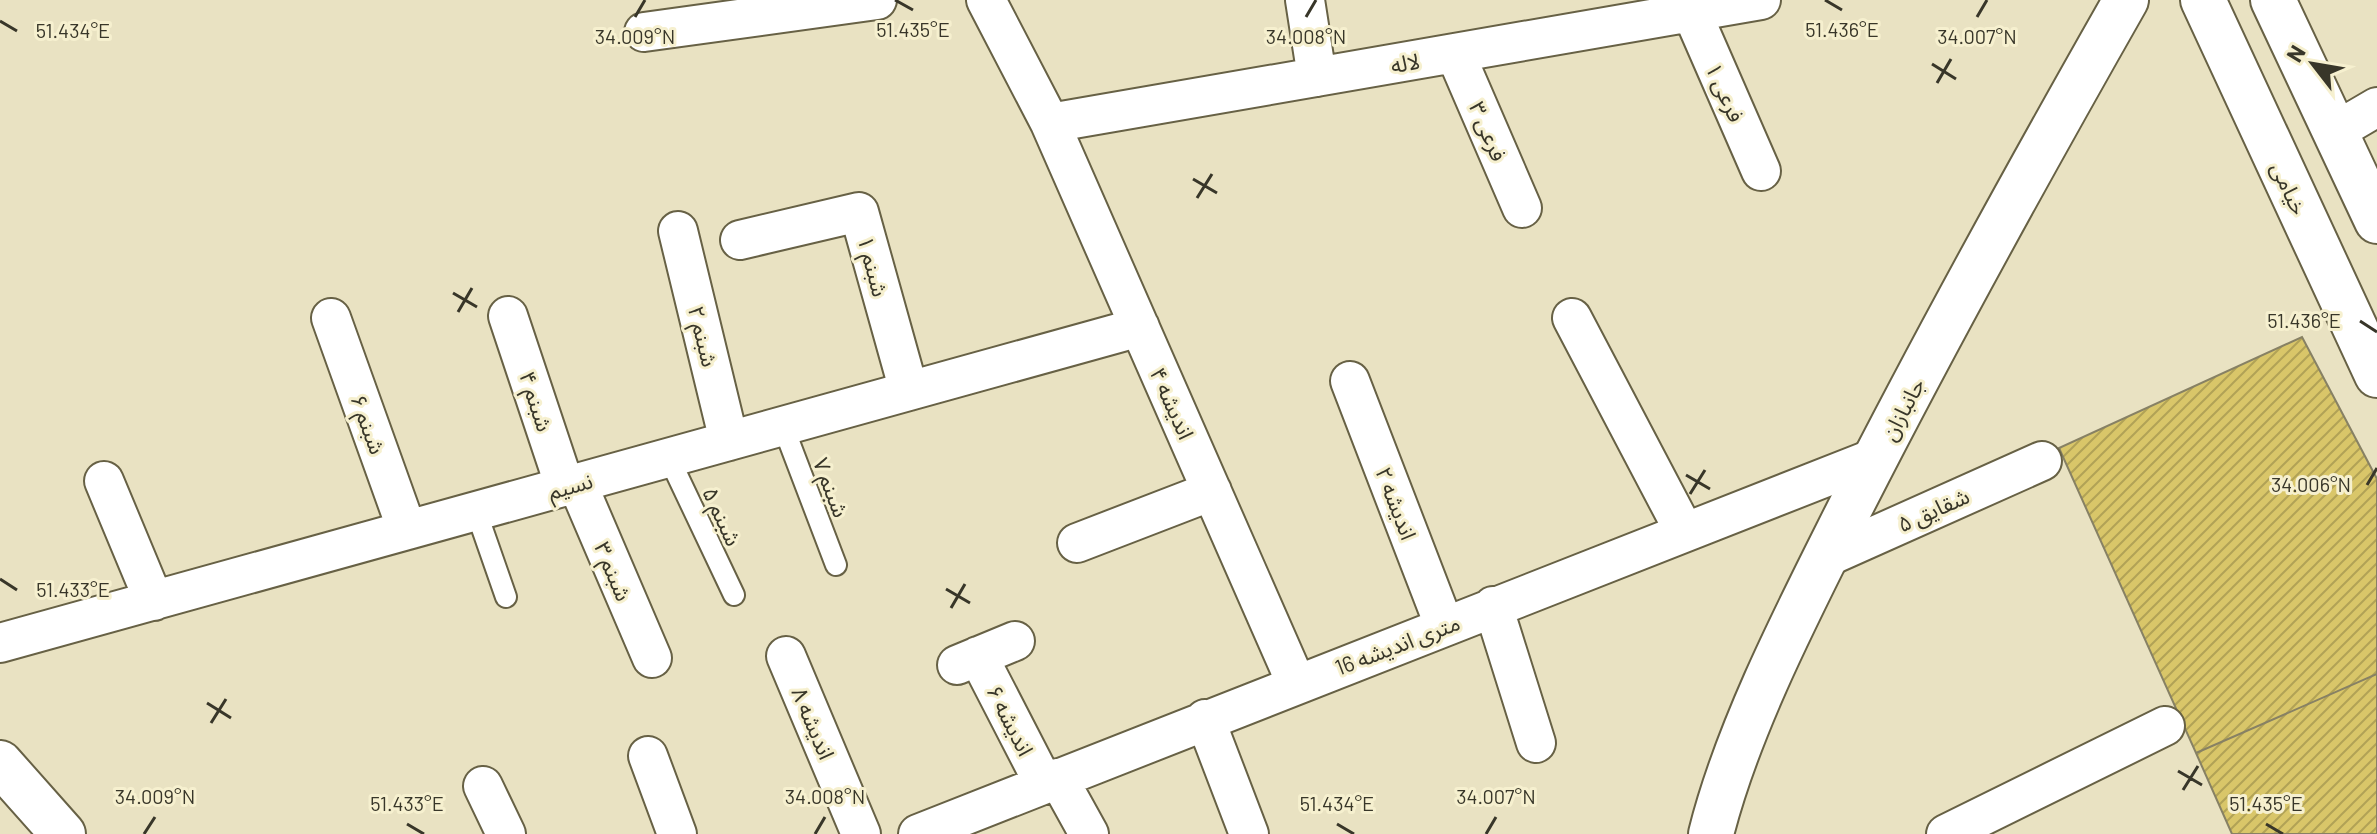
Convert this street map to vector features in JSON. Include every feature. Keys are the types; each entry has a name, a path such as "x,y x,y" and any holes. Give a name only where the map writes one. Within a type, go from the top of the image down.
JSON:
{"street":[{"path":"644,32 877,0"},
{"name":"اندیشه ۴","path":"986,0 1050,123 1296,683"},
{"path":"1305,0 1317,77"},
{"name":"لاله","path":"1050,123 1455,53 1571,16 1692,13 1761,0"},
{"name":"جانبازان","path":"1711,834 1723,786 1825,558 2020,187 2126,0"},
{"path":"2273,0 2377,221"},
{"name":"خیامی","path":"2206,1 2377,375"},
{"name":"فرعی ۱","path":"1692,13 1761,171"},
{"name":"فرعی ۳","path":"1455,53 1522,208"},
{"path":"2336,131 2377,107"},
{"name":"شبنم ۱","path":"740,240 859,212 909,391"},
{"name":"شبنم ۲","path":"678,231 729,441"},
{"name":"شبنم ۴","path":"508,316 571,485"},
{"name":"شبنم ۶","path":"331,318 407,530"},
{"path":"1572,318 1684,531"},
{"name":"نسیم","path":"0,643 1140,327"},
{"name":"اندیشه ۲","path":"1350,381 1444,625"},
{"name":"16 متری اندیشه","path":"918,834 1877,457"},
{"name":"شقایق ۵","path":"1825,558 2042,461"},
{"path":"104,481 154,601"},
{"name":"شبنم ۳","path":"571,485 652,658"},
{"path":"1077,543 1212,491"},
{"path":"1493,606 1536,743"},
{"name":"اندیشه ۶","path":"1015,641 967,660 1089,834"},
{"name":"اندیشه ۸","path":"786,656 861,834"},
{"path":"1205,719 1249,834"},
{"path":"1946,834 2165,726"},
{"path":"648,756 677,834"},
{"path":"0,763 63,834"},
{"path":"483,786 506,834"}],"lane":[{"name":"شبنم ۷","path":"783,426 836,565"},
{"name":"شبنم ۵","path":"669,458 734,595"},
{"path":"476,511 506,597"}],"building":[{"path":"2302,337 2377,479 2377,674 2196,753 2059,448"},
{"path":"2377,674 2377,834 2232,834 2196,753"}]}
